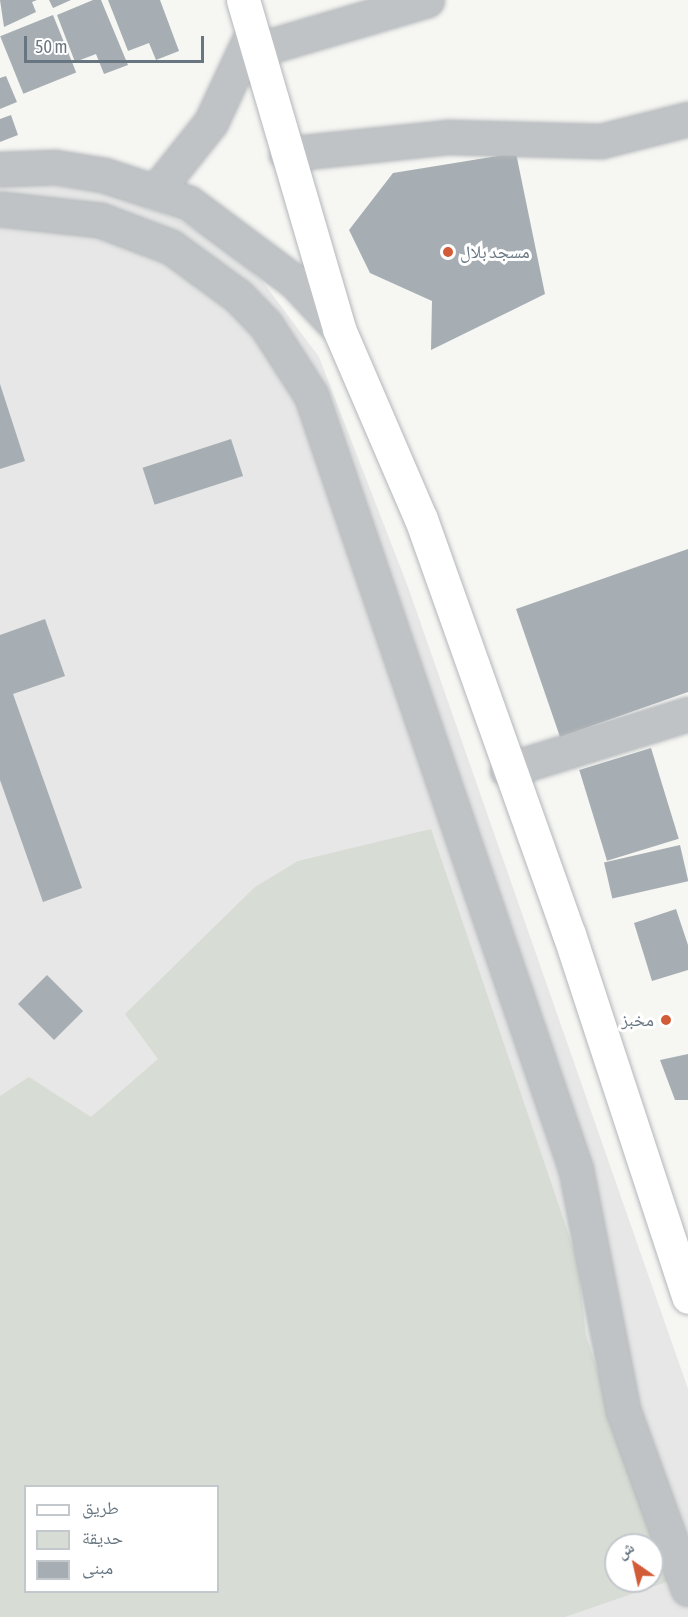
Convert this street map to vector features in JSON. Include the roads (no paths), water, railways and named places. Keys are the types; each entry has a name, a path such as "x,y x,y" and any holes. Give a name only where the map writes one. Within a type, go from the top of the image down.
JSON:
{"main road":[{"path":"243,0 286,154 339,329 421,519 507,770 569,934 688,1297"}],"street":[{"path":"156,191 211,122 254,42 427,0"},
{"path":"286,154 449,137 601,141 688,119"},
{"path":"0,169 55,167 156,191 189,203 241,237 339,329"},
{"path":"0,209 100,220 171,247 245,303 291,359 311,395 576,1170 624,1410 688,1588"},
{"path":"507,770 688,714"}],"place":[{"name":"مسجد بلال","path":"448,252"},
{"name":"مخبز","path":"666,1020"}]}
